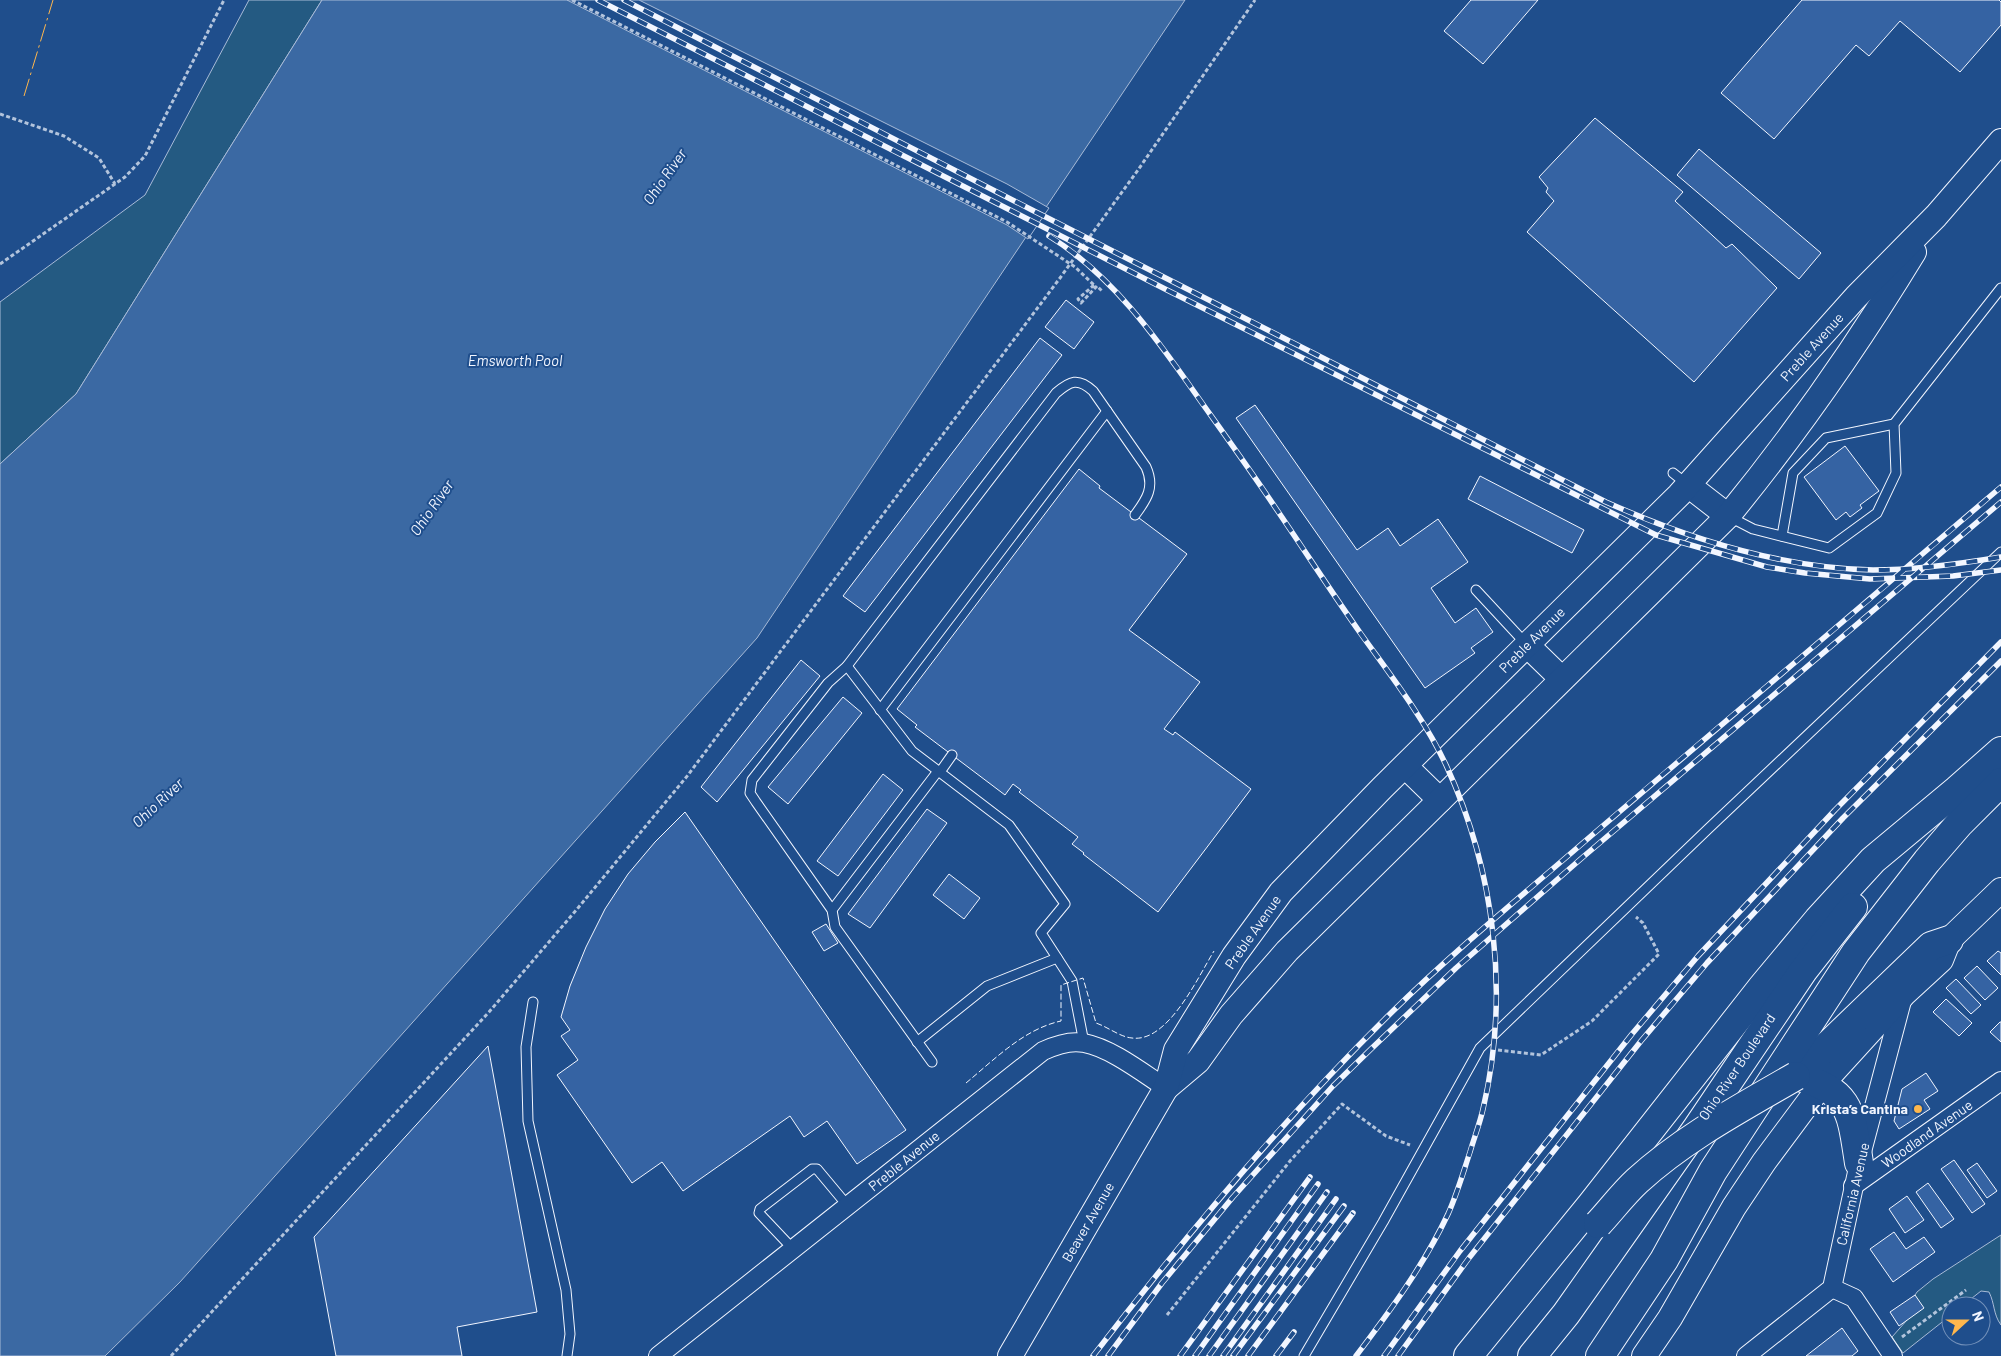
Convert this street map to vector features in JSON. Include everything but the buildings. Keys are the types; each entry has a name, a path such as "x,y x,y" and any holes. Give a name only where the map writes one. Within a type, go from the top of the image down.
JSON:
{"highway":[{"path":"1468,1356 1592,1205 1757,994 1818,920 1874,860 2001,751"},
{"path":"1582,1356 1654,1258 1856,952 1927,861 1959,824 2001,782"},
{"name":"Ohio River Boulevard","path":"1532,1356 1587,1284 1697,1128 1803,971 1874,881 1916,832 1957,790"},
{"path":"1489,1356 1635,1182 1670,1153 1720,1120 1808,1076 1931,946 1949,940"},
{"path":"1808,1076 1836,1094 1846,1105 1853,1126 1856,1174"},
{"path":"1600,1356 1664,1260 1713,1171"}],"street":[{"name":"Preble Avenue","path":"1166,1088 1176,1050 1234,956 1276,899 1405,766 1527,645 1681,479 1936,216 2001,141"},
{"name":"Preble Avenue","path":"1166,1088 1198,1061 1231,1016 1287,950 1728,516 1816,400 1899,277 1936,216"},
{"path":"1681,479 1728,516"},
{"path":"1527,645 1562,678"},
{"path":"1405,766 1440,800"},
{"path":"1644,1356 1670,1318 1734,1207 1764,1162 1808,1076 1941,960 1949,940 2001,890"},
{"name":"California Avenue","path":"1832,1288 1856,1174 1904,994"},
{"name":"Preble Avenue","path":"658,1356 1043,1051 1056,1045 1084,1043 1110,1053 1166,1088"},
{"name":"Woodland Avenue","path":"1856,1174 2001,1081"},
{"name":"Beaver Avenue","path":"1010,1356 1166,1088"},
{"path":"1746,1356 1832,1288 1854,1298 1890,1352"}],"lane":[{"path":"1782,536 1793,473 1826,438 1894,424 2001,288"},
{"path":"932,1062 836,927 832,910 750,793 752,780 828,683 847,666 1056,393 1071,382 1087,385 1093,391 1149,474 1150,489 1148,496 1135,515"},
{"path":"880,710 1107,411"},
{"path":"1728,516 1753,529 1829,548 1877,513 1896,473 1894,424"},
{"path":"1304,1356 1429,1142 1480,1048 2001,552"},
{"path":"1476,590 1527,645"},
{"path":"847,666 912,751 1010,825 1065,904 1041,933 1072,981 1084,1043"},
{"path":"832,910 952,755"},
{"path":"917,1042 987,986 1057,958"},
{"path":"533,1002 526,1048 528,1121 566,1290 570,1334 567,1356"},
{"path":"793,1249 759,1213 760,1209 812,1169 817,1169 847,1205"}],"path":[{"path":"0,264 125,177 145,156 224,0"},
{"path":"572,0 1007,222 1074,266 1094,285 1078,299 1081,303 1097,286 1104,292"},
{"path":"172,1356 489,1012 688,775 1060,278 1138,170 1255,0"},
{"path":"0,114 64,136 99,158 115,184"},
{"path":"1480,1048 1541,1055 1592,1021 1659,954 1643,923 1626,908"},
{"path":"1167,1315 1290,1162 1342,1104 1386,1136 1409,1145 1429,1142"},
{"path":"1890,1352 1966,1290"}],"shaded area":[{"path":"249,0 322,0 76,394 0,464 0,302 145,195"},
{"path":"2001,1235 2001,1325 1989,1292 1981,1291 1975,1296 1941,1296 1941,1323 1903,1353 1892,1337 1907,1320 1910,1303 1917,1292 1933,1279"}],"water":[{"name":"Emsworth Pool","path":"322,0 1185,0 757,638 180,1282 105,1356 0,1356 0,464 76,394"}],"pier":[{"path":"567,0 639,0 1007,184 1049,208 1028,239 1007,225"}],"railway":[{"path":"598,0 1167,290 1656,535 1767,567 1805,573 1870,579 1953,576 2001,570"},
{"path":"624,0 1606,502 1670,528 1736,549 1804,564 1839,568 1905,569 2001,557"},
{"path":"1049,236 1094,270 1134,312 1169,357 1249,470 1428,731 1446,765 1463,806 1476,847 1486,890 1493,934 1496,978 1496,1022 1491,1066 1483,1109 1457,1191 1439,1233 1406,1287 1356,1356"},
{"path":"1093,1356 1236,1179 1312,1094 1416,989 1515,901 2001,487"},
{"path":"1108,1356 1162,1283 1233,1197 1333,1086 1371,1049 1456,968 1583,857 2001,502"},
{"path":"1384,1356 1460,1251 1632,1034 1698,956 1835,810 2001,642"},
{"path":"1398,1356 1469,1258 1641,1041 1707,963 1843,818 2001,661"},
{"path":"1180,1356 1310,1177"},
{"path":"1195,1356 1318,1184"},
{"path":"1209,1356 1327,1192"},
{"path":"1223,1356 1336,1199"},
{"path":"1233,1356 1344,1206"},
{"path":"1248,1356 1353,1213"},
{"path":"1276,1356 1294,1332"}],"fence":[{"path":"966,1083 1022,1038 1047,1025 1061,1021 1061,985 1083,978 1096,1023 1123,1036 1132,1038 1145,1037 1158,1030 1170,1020 1191,991 1214,951"}],"power":[{"path":"24,96 53,0"}],"place":[{"name":"Krista’s Cantina","path":"1918,1109"}],"water label":[{"name":"Ohio River","path":"665,177"},
{"name":"Ohio River","path":"432,508"},
{"name":"Ohio River","path":"158,803"}]}
